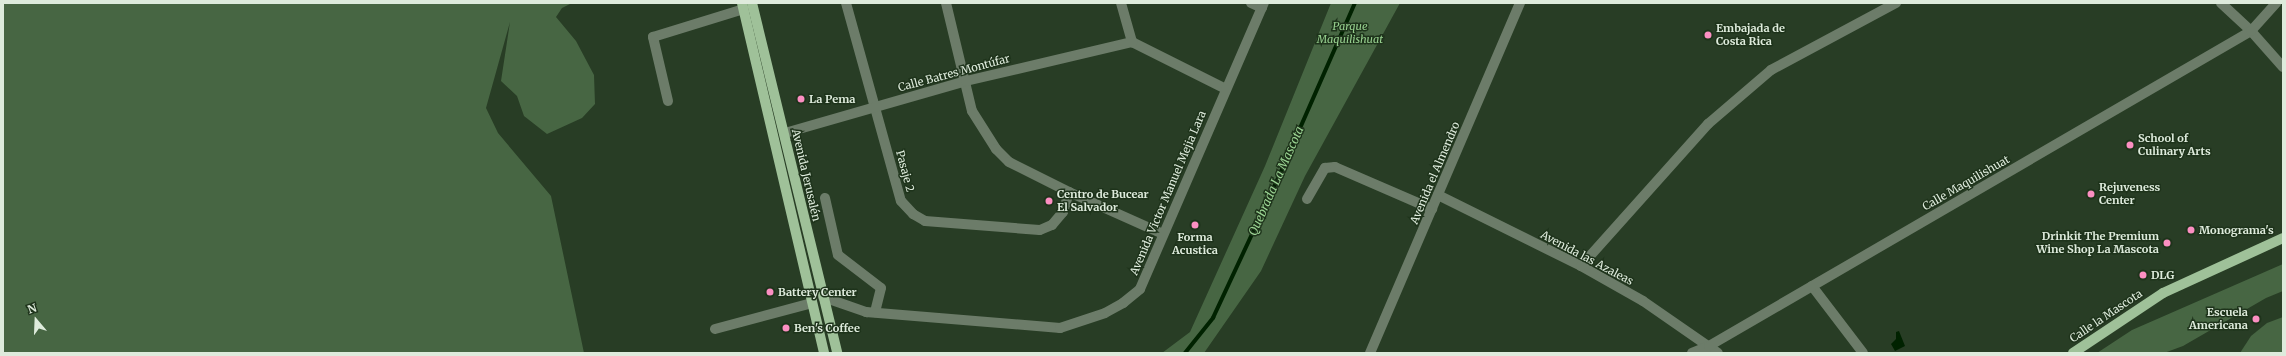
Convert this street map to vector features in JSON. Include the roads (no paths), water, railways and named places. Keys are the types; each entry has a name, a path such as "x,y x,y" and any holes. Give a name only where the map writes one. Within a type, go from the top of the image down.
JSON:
{"main road":[{"name":"Avenida Jerusalén","path":"746,5 785,133 797,197 824,297 837,353"},
{"name":"Avenida Jerusalén","path":"746,5 824,353"},
{"name":"Calle la Mascota","path":"2073,353 2163,293 2283,238"}],"street":[{"name":"Pasaje 2","path":"846,3 901,201 913,214 925,221 1040,230 1052,225 1064,212 1068,192"},
{"path":"946,3 972,111 996,149 1009,162 1068,192 1163,234"},
{"path":"1121,3 1132,42 1226,89"},
{"path":"1251,3 1263,6"},
{"name":"Avenida el Almendro","path":"1370,353 1520,3"},
{"path":"1581,266 1708,124 1771,70 1896,3"},
{"path":"2221,3 2251,31 2283,67"},
{"name":"Calle Maquilishuat","path":"1692,353 1709,346 2251,31 2276,3"},
{"path":"668,101 653,37 746,5"},
{"name":"Avenida Victor Manuel Mejia Lara","path":"824,297 875,312 1060,328 1081,323 1105,313 1140,289 1263,6"},
{"name":"Calle Batres Montúfar","path":"785,133 966,81 1132,42"},
{"path":"1307,198 1325,168 1335,167 1432,209"},
{"name":"Avenida las Azaleas","path":"1438,195 1581,266 1643,302 1718,353"},
{"path":"825,198 838,255 881,288 875,312"},
{"path":"1812,286 1863,353"},
{"path":"715,329 812,303"}],"waterway":[{"name":"Quebrada La Mascota","path":"1185,353 1213,318 1276,183 1355,3"}],"place":[{"name":"Embajada de Costa Rica","path":"1708,35"},
{"name":"La Pema","path":"801,99"},
{"name":"School of Culinary Arts","path":"2130,145"},
{"name":"Rejuveness Center","path":"2091,194"},
{"name":"Centro de Bucear El Salvador","path":"1049,201"},
{"name":"Forma Acustica","path":"1195,225"},
{"name":"Monograma's","path":"2191,230"},
{"name":"Drinkit The Premium Wine Shop La Mascota","path":"2167,243"},
{"name":"DLG","path":"2143,275"},
{"name":"Battery Center","path":"770,292"},
{"name":"Escuela Americana","path":"2256,319"},
{"name":"Ben's Coffee","path":"786,328"}],"park label":[{"name":"Parque Maquilishuat","path":"1350,33"}]}
